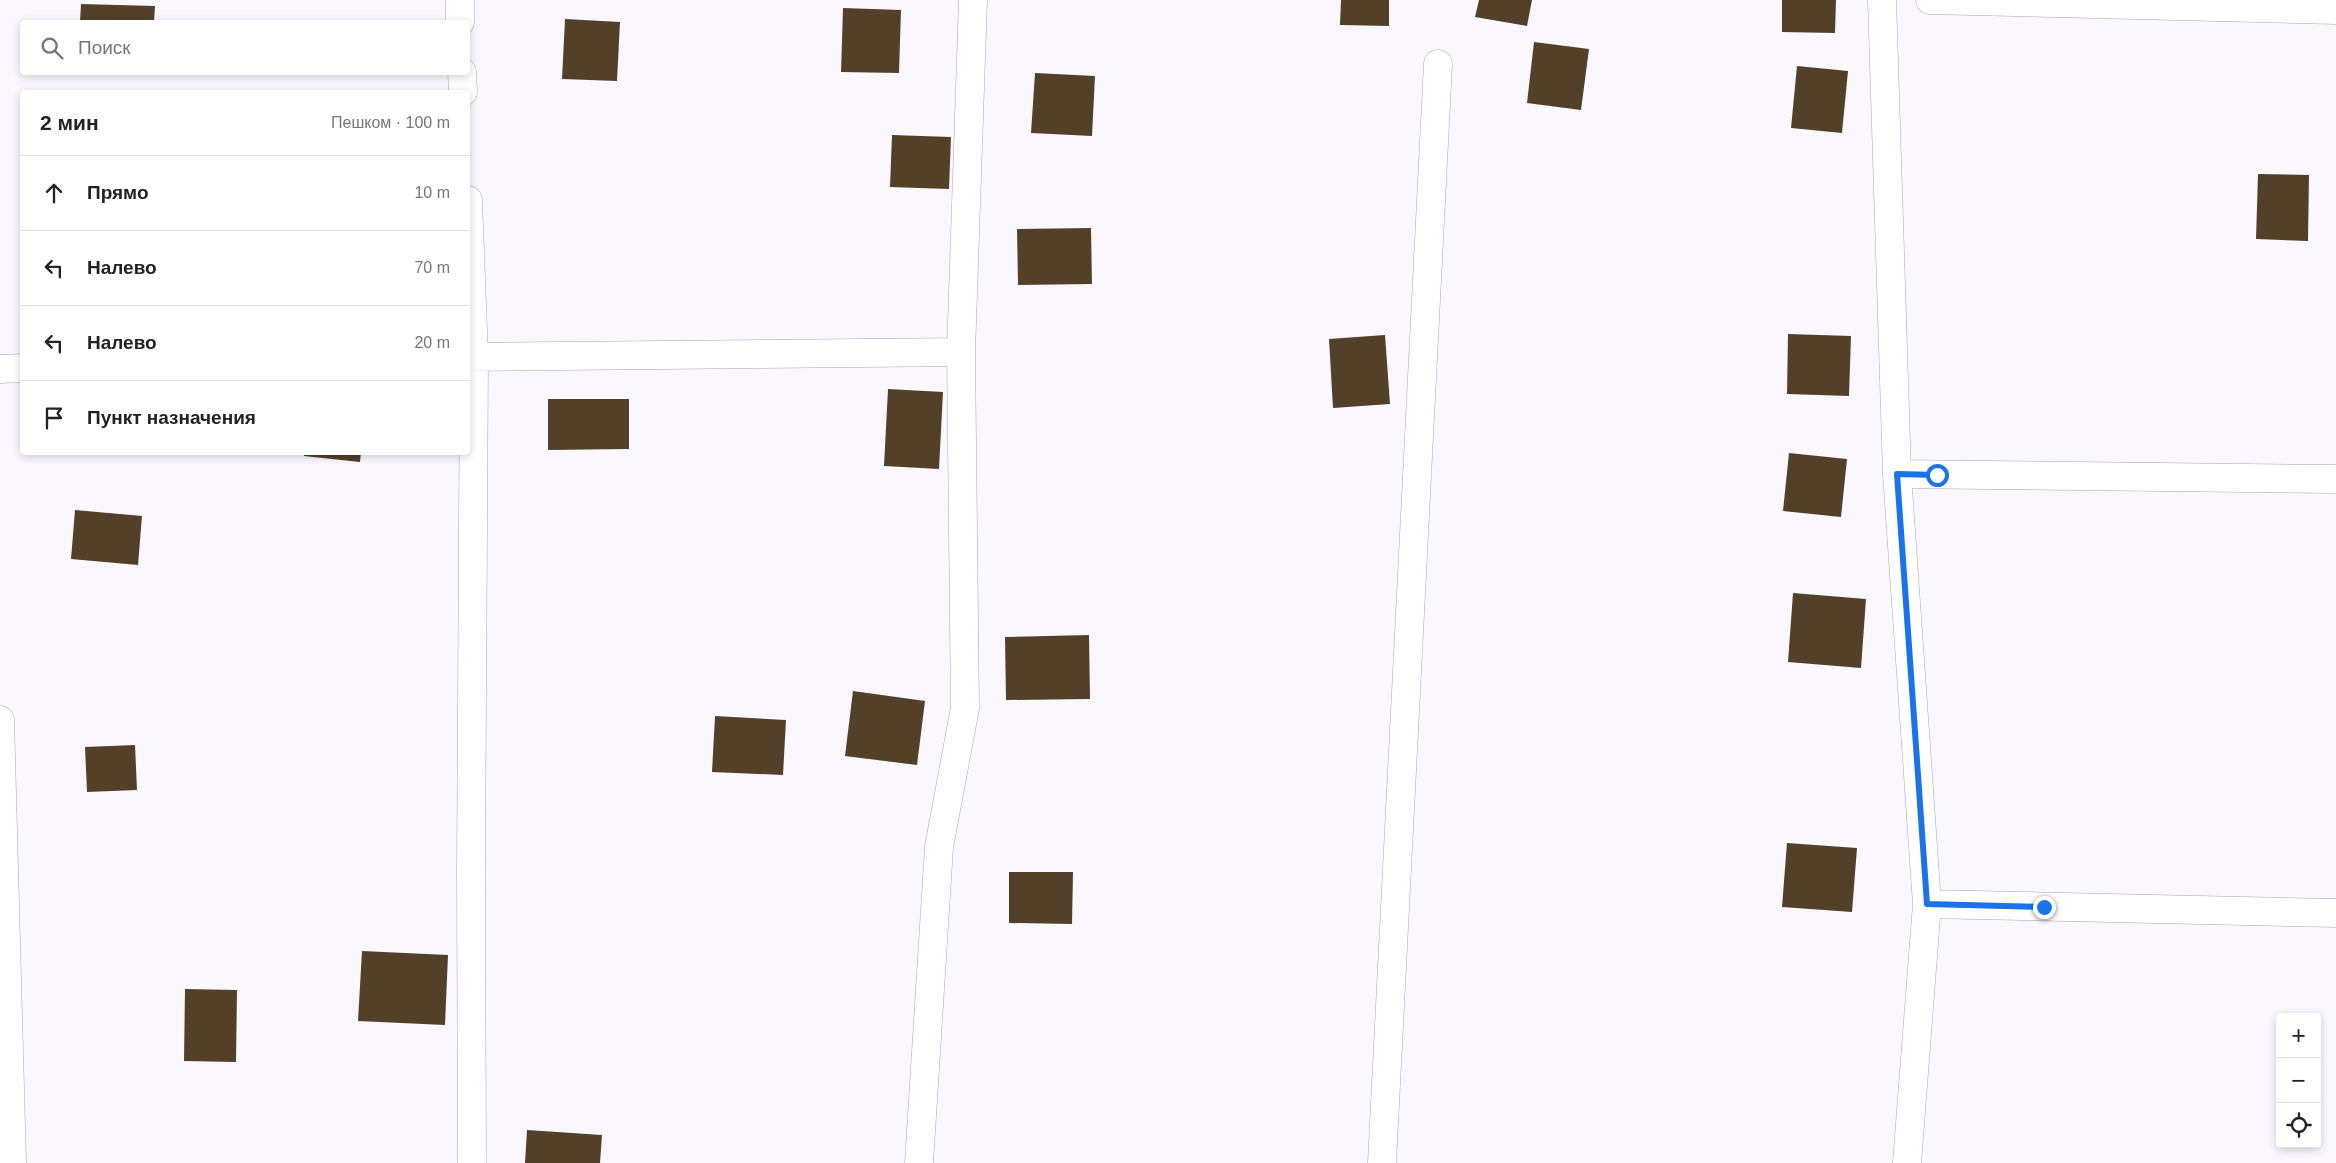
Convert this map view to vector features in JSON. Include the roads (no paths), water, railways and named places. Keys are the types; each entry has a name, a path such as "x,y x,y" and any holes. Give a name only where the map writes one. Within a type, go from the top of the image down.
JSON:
{"street":[{"path":"460,0 460,20"},
{"path":"919,1163 939,847 965,708 961,352 973,0"},
{"path":"1882,0 1897,474 1927,904 1907,1163"},
{"path":"1930,0 2336,10"},
{"path":"1382,1163 1438,64"},
{"path":"462,75 463,90"},
{"path":"470,305 472,1163"},
{"path":"471,357 961,352"},
{"path":"0,369 20,368"},
{"path":"1897,474 2336,478"},
{"path":"0,720 12,1163"},
{"path":"1927,904 2336,913"}]}
